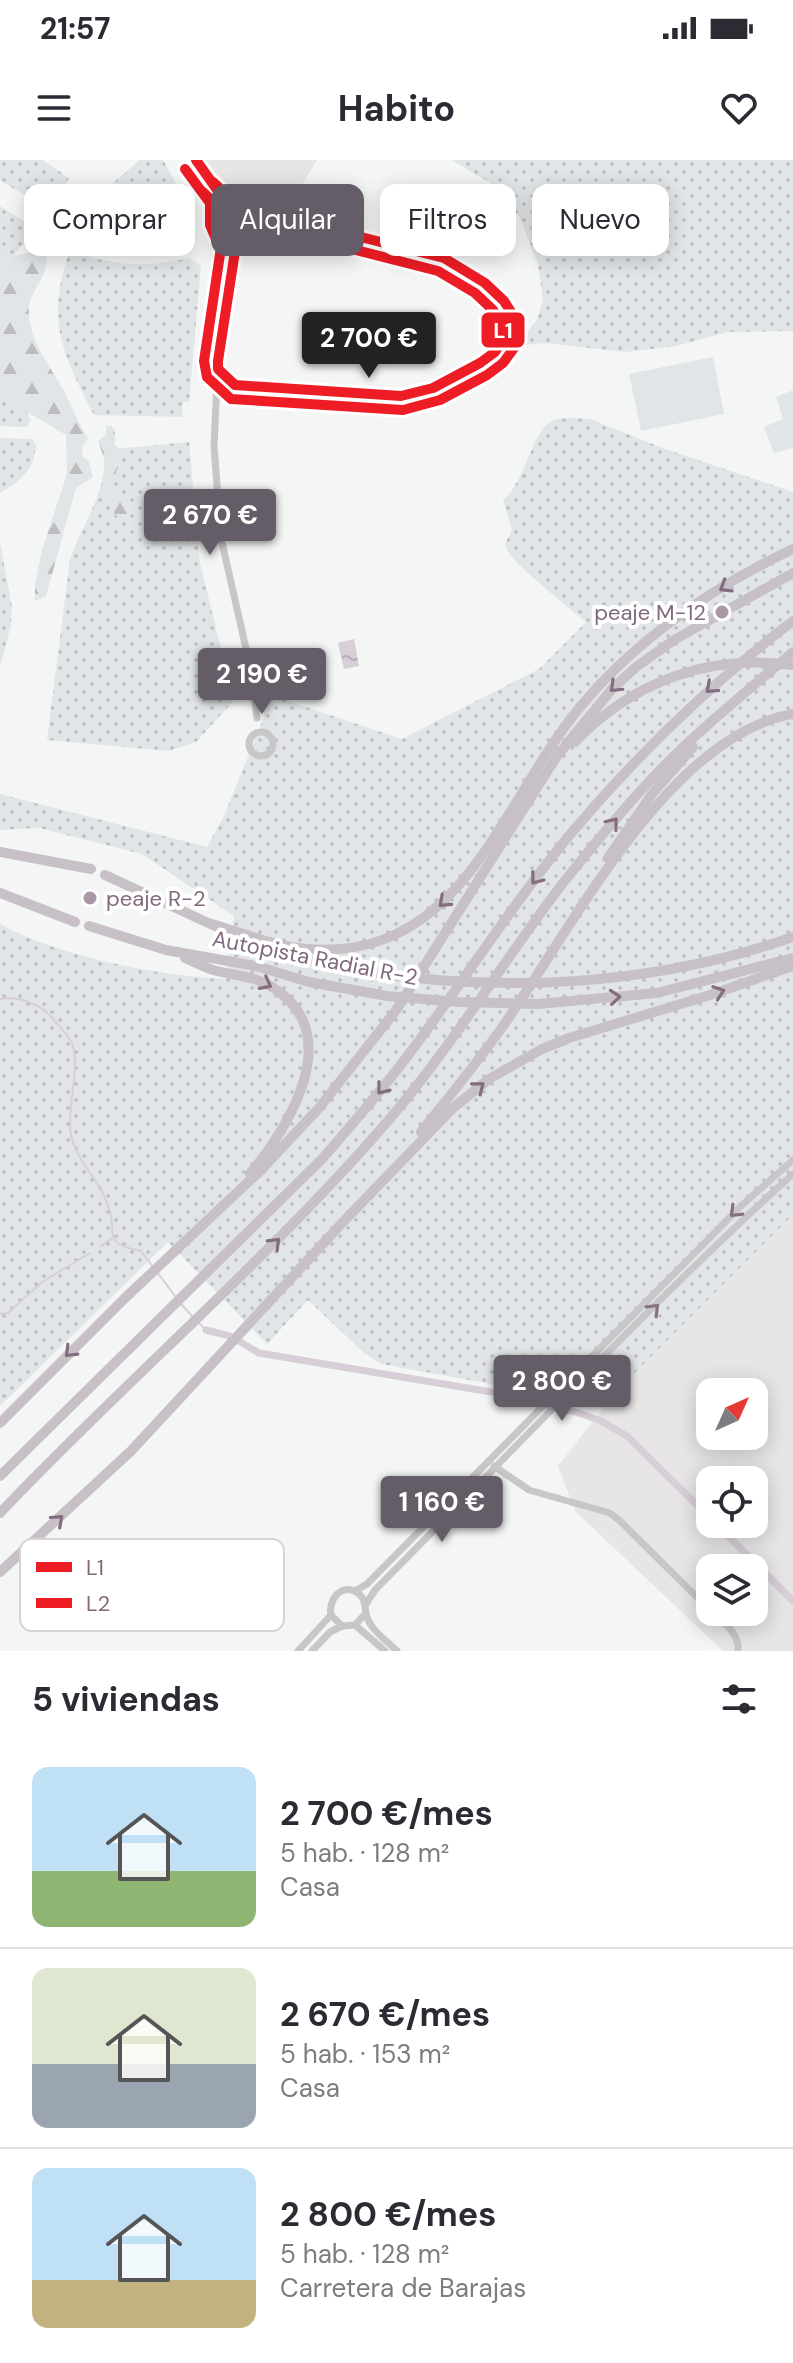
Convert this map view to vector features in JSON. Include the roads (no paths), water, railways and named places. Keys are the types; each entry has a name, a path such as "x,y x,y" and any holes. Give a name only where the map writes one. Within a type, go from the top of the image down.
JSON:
{"highway":[{"path":"212,924 281,945 306,949 347,948 397,934 431,915 455,892 479,861 578,710 623,660 690,608 765,562 793,549"},
{"path":"0,1423 289,1141 370,1046 428,963 557,756 587,717 636,667 674,640 793,573"},
{"path":"0,1476 313,1168 369,1106 496,932 599,801 676,720 793,621"},
{"path":"0,1513 122,1388 309,1208 391,1117 563,884 631,801 706,726 793,652"},
{"path":"527,805 569,747 604,713 640,691 698,667 770,662 793,665"},
{"path":"544,964 586,892 652,794 710,729 769,673"},
{"path":"344,1221 461,1082 503,1027 624,846 683,779 735,736 769,720 793,714"},
{"path":"0,852 91,869"},
{"name":"Autopista Radial R-2","path":"105,875 253,946 298,959 399,977 473,983 551,983 650,973 712,961 793,937"},
{"path":"0,893 75,922"},
{"name":"Autopista Radial R-2","path":"89,926 166,950 256,966 309,982 387,996 458,1002 538,1004 657,993 793,958"},
{"path":"166,950 215,970 248,976 275,988 294,1008 308,1043 306,1073 287,1121 220,1209"},
{"path":"36,1539 131,1451 344,1221 453,1108 489,1079 569,1038 793,966"},
{"path":"0,1572 20,1554"}],"street":[{"path":"196,160 213,182"},
{"path":"364,253 438,271 475,293 518,338 501,343"},
{"path":"234,256 215,394 215,476 221,538 252,675 257,718 249,742 255,754 265,755 274,742 257,718"},
{"path":"215,394 235,385 401,396 454,379 495,352 501,343 504,326"},
{"path":"218,369 235,385"},
{"path":"254,734 265,732"},
{"path":"342,1626 331,1615 330,1603 337,1593 355,1591 367,1584 742,1205 793,1160"},
{"path":"397,1651 372,1626 365,1614 366,1604 375,1590 751,1212 793,1174"},
{"path":"484,1465 497,1467 529,1490 610,1513 696,1596"},
{"path":"355,1591 366,1604"},
{"path":"312,1651 330,1632 342,1626 355,1625 365,1614"},
{"path":"298,1651 331,1615"},
{"path":"355,1625 385,1651"},
{"path":"726,1626 737,1640 738,1651"}],"water":[{"path":"354,639 359,666 344,669 338,643"}],"waterway":[{"path":"0,999 15,999 37,1006 49,1014 71,1041 75,1064 70,1126 74,1145 108,1205 115,1241 141,1251 153,1267"},
{"path":"101,1246 112,1238"},
{"path":"0,1314 8,1313 42,1282 90,1253"},
{"path":"157,1272 175,1296"},
{"path":"181,1304 193,1317"},
{"path":"198,1322 206,1330"},
{"path":"206,1330 230,1336 259,1353 503,1394 576,1412 601,1421 627,1436 696,1504"},
{"path":"730,1538 793,1601"}],"place":[{"name":"peaje M-12","path":"722,612"},
{"name":"peaje R-2","path":"90,898"}]}
